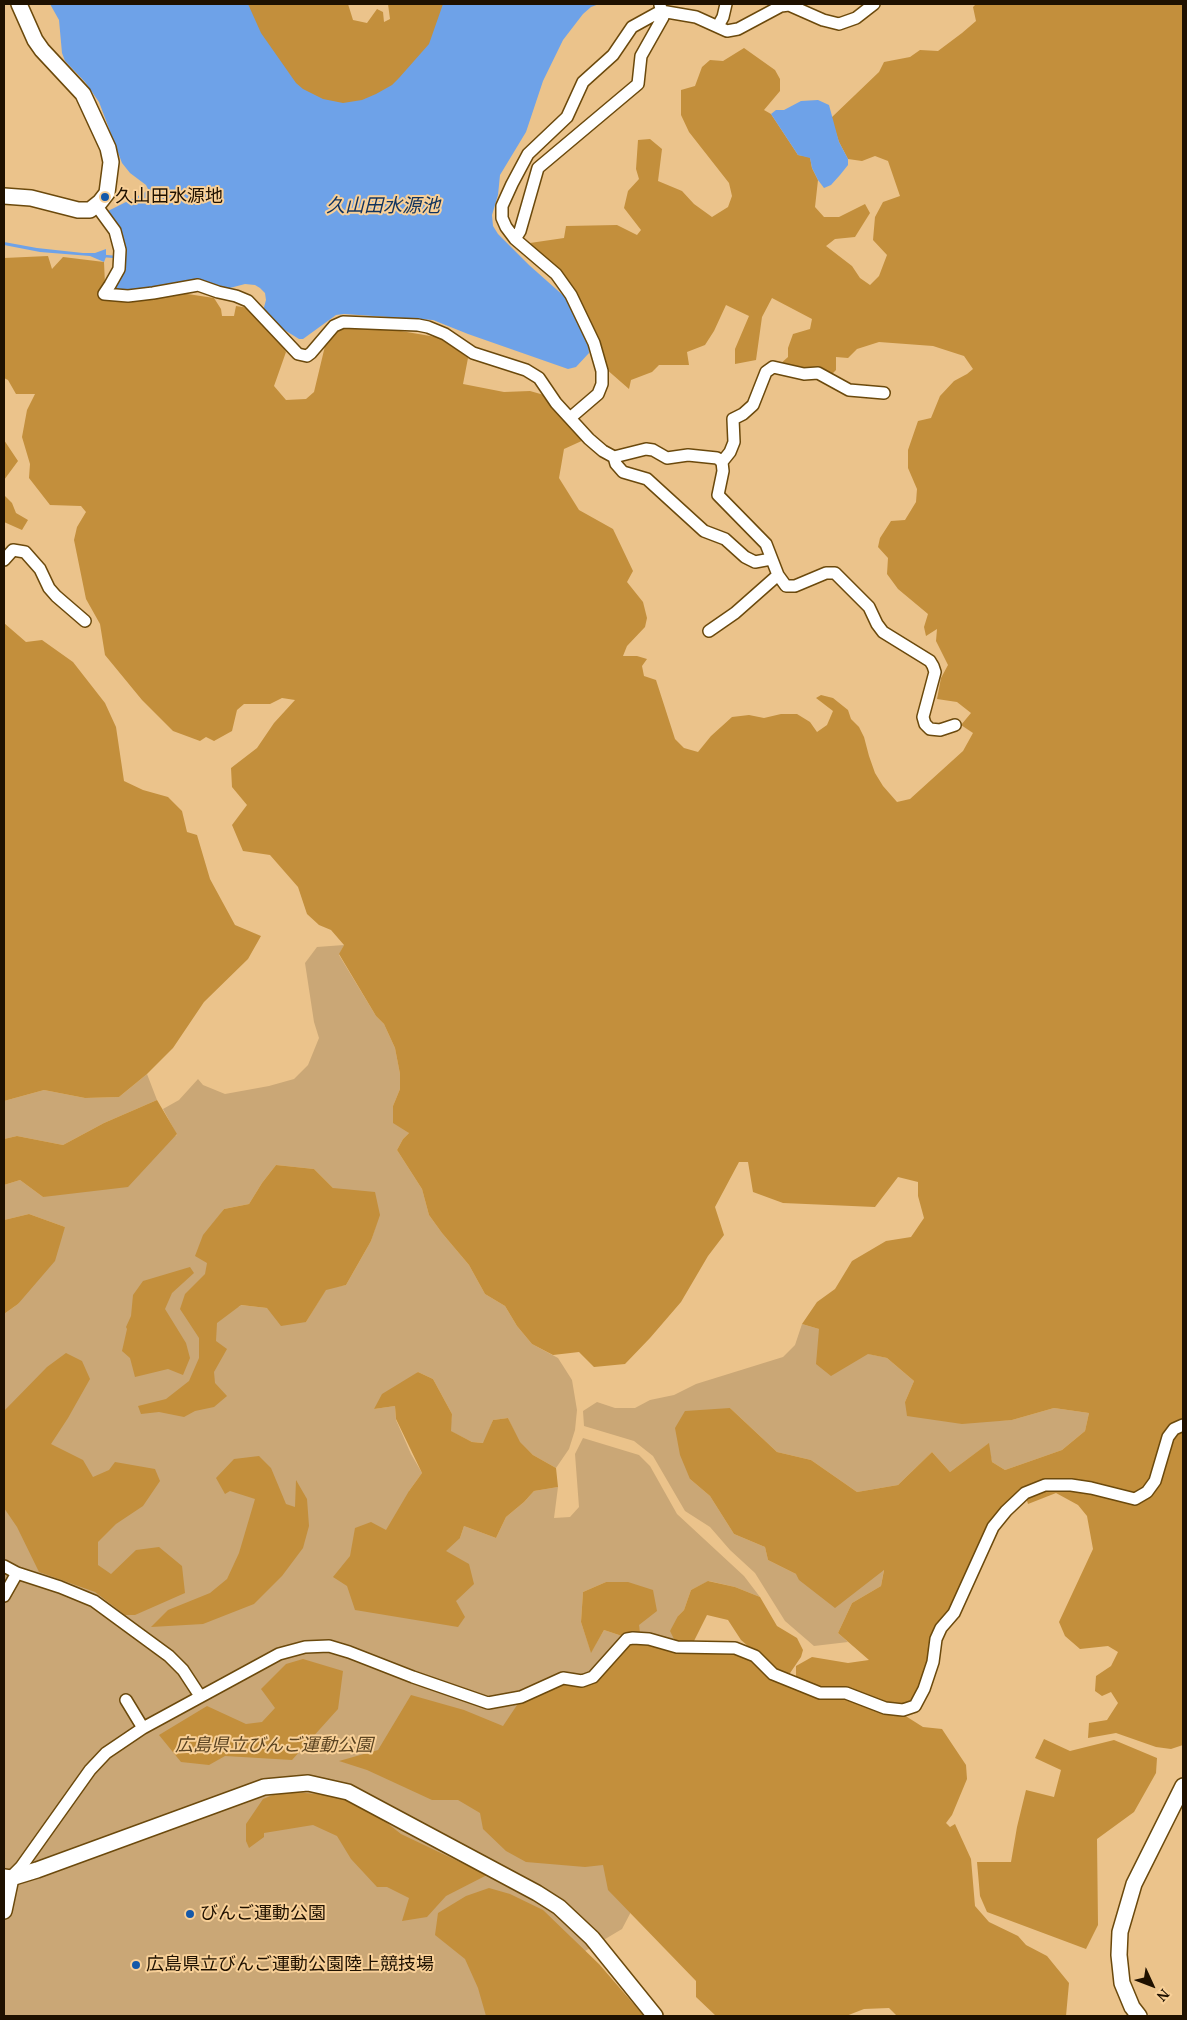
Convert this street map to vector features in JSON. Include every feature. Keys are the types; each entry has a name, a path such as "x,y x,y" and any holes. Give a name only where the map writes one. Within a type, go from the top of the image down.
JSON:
{"street":[{"path":"19,4 39,45 83,94 108,148 111,162 107,193 98,209"},
{"path":"718,26 723,17 726,4"},
{"path":"661,7 696,17 727,31 738,29 775,9 789,5 823,20 839,24 856,18 874,4"},
{"path":"570,418 598,394 602,384 602,371 594,343 571,294 556,274 515,239 506,227 502,218 502,206 528,154 567,117 583,82 613,55 632,27 661,7"},
{"path":"515,239 520,232 538,168 638,84 641,56 663,17 661,7"},
{"path":"4,196 31,198 78,210 98,209"},
{"path":"98,209 115,231 120,250 118,268 104,294 128,296 153,294 188,285 198,285 236,296 248,301 298,354 307,356 312,353 334,326 343,322 428,327 445,334 472,353 526,370 539,378 570,418 602,451 614,457 646,449 653,450 667,458 688,455 717,458 722,462"},
{"path":"884,393 848,390 818,373 804,374 773,367 766,372 753,405 743,414 733,419 734,442 730,452 722,462 723,471 718,495 766,544 778,575 786,586 795,586 826,573 835,573 869,607 877,624 884,632 930,660 935,672 923,717 925,724 930,729 940,730 955,725"},
{"path":"614,457 616,464 623,472 647,479 704,531 725,539 745,557 756,562 771,559"},
{"path":"4,560 13,550 25,552 40,569 49,588 85,621"},
{"path":"709,631 735,613 778,575"},
{"path":"4,1911 7,1878 21,1867 90,1770 106,1753 143,1728 200,1696 279,1654 305,1647 329,1646 350,1652 413,1677 488,1703 522,1697 563,1678 582,1681 593,1677 627,1639 649,1639 677,1647 735,1648 755,1656 773,1674 820,1693 846,1693 885,1708 903,1710 916,1706 933,1662 936,1639 941,1628 954,1613 993,1528 1024,1493 1045,1485 1071,1485 1135,1499 1147,1492 1155,1481 1168,1437 1174,1429 1183,1425"},
{"path":"4,1566 94,1601 169,1656 184,1670 200,1696"},
{"path":"4,1596 18,1573"},
{"path":"126,1700 143,1728"},
{"path":"7,1878 37,1870 264,1787 308,1783 348,1792 560,1906 592,1938 655,2016"},
{"path":"1139,2016 1132,2007 1122,1983 1119,1955 1120,1932 1134,1884 1183,1786"}],"green space":[{"path":"236,4 348,4 353,20 367,23 377,9 383,12 384,22 390,19 388,4 450,4 440,34 376,107 308,104"},
{"path":"976,4 1183,4 1183,1423 1173,1427 1153,1480 1135,1497 1045,1483 991,1527 931,1661 914,1705 903,1708 821,1691 796,1682 796,1666 812,1657 848,1663 869,1660 838,1633 852,1603 881,1586 884,1570 835,1608 799,1580 796,1574 768,1560 765,1547 734,1534 710,1496 690,1479 680,1455 675,1428 685,1411 730,1408 777,1452 811,1460 857,1492 898,1485 932,1452 950,1472 989,1443 992,1462 1005,1470 1062,1450 1085,1431 1089,1413 1054,1408 1012,1420 962,1424 907,1416 905,1402 914,1381 887,1358 868,1354 831,1376 816,1364 819,1329 802,1324 817,1302 835,1289 852,1261 886,1241 911,1237 924,1218 918,1196 918,1182 898,1177 875,1207 783,1203 753,1192 748,1162 739,1162 715,1207 724,1235 708,1256 681,1302 625,1364 594,1367 579,1352 553,1355 532,1344 517,1326 505,1306 485,1294 469,1265 429,1215 422,1189 397,1150 409,1133 393,1123 393,1106 400,1089 400,1074 395,1048 384,1024 376,1016 339,954 344,945 331,930 319,925 307,914 298,887 270,855 243,851 232,825 247,805 232,787 231,768 257,748 274,723 295,700 282,698 270,704 244,704 237,710 232,731 214,741 206,737 200,741 173,731 142,700 105,655 100,624 86,599 74,540 77,527 86,512 81,506 50,505 29,478 30,464 22,437 27,410 35,394 16,394 8,380 4,378 4,258 48,256 52,269 63,257 104,262 105,284 99,299 149,297 181,293 214,298 221,309 222,316 234,316 236,306 249,308 277,338 286,352 274,386 286,400 306,399 314,392 325,346 335,328 395,330 442,338 468,358 463,384 504,392 530,391 544,395 586,439 564,449 559,478 579,510 613,529 633,571 627,582 643,602 647,618 645,627 627,646 623,656 637,656 647,659 642,666 644,676 656,680 675,739 684,748 698,752 711,736 732,717 749,715 764,718 781,714 797,714 810,722 817,732 827,725 833,711 816,698 821,695 833,698 848,710 851,719 859,727 875,773 883,786 897,802 910,799 963,751 973,733 961,725 971,713 957,702 937,699 941,678 948,665 936,641 937,629 926,636 924,627 928,614 898,589 887,574 888,558 878,547 880,538 891,521 905,520 916,502 917,489 908,468 908,450 918,421 931,418 940,396 954,381 973,369 964,356 933,346 879,342 857,349 848,358 836,357 836,370 831,375 779,365 788,357 788,348 793,334 810,329 812,319 772,298 762,317 756,360 735,364 735,349 749,316 726,305 705,345 687,352 689,365 659,365 652,372 631,380 629,389 605,368 556,269 530,243 564,238 566,226 617,225 637,235 641,230 624,208 628,191 639,179 636,169 638,140 650,139 662,149 658,181 682,191 694,204 712,217 728,207 732,196 729,183 689,132 681,115 681,90 695,86 702,67 710,60 723,61 744,48 775,70 780,79 780,91 764,110 771,114 798,155 810,157 812,168 818,180 815,207 824,217 839,217 865,204 870,213 855,237 835,239 826,246 852,266 860,278 870,285 879,276 887,255 873,240 875,217 883,202 900,196 888,161 875,156 862,161 848,159 839,142 831,118 879,72 884,62 910,57 920,50 938,51 962,33 976,21 973,7"},
{"path":"4,440 18,461 4,480"},
{"path":"4,495 12,503 16,513 28,520 22,530 4,522"},
{"path":"4,623 26,642 42,640 73,662 105,703 116,727 124,781 143,790 168,797 182,811 187,832 197,835 210,879 235,925 261,936 248,959 204,1002 173,1048 147,1074 119,1097 85,1098 44,1090 4,1101"},
{"name":"広島県立びんご運動公園","path":"344,945 339,955 376,1016 384,1024 395,1048 400,1074 400,1089 393,1106 409,1133 397,1150 422,1189 429,1215 469,1265 485,1294 505,1306 517,1326 532,1344 558,1358 572,1380 577,1410 575,1430 569,1449 556,1468 533,1455 519,1442 508,1418 493,1420 484,1443 472,1442 450,1431 452,1414 433,1379 418,1372 374,1409 395,1406 396,1420 411,1454 422,1473 409,1491 460,1538 464,1526 496,1538 506,1517 534,1491 558,1487 554,1518 570,1517 579,1507 575,1454 583,1438 639,1455 650,1466 677,1514 744,1576 760,1597 735,1587 709,1581 691,1590 684,1610 678,1616 676,1643 640,1632 628,1582 606,1582 583,1592 581,1622 591,1652 604,1630 622,1636 589,1672 600,1699 643,1889 622,1929 575,1957 505,2016 4,2016 4,1314 18,1304 65,1227 29,1214 4,1220 4,1185 20,1180 43,1197 177,1135 163,1109 179,1100 198,1079 203,1085 225,1094 269,1086 294,1079 308,1065 319,1038 314,1022 305,963 317,947","holes":["276,1165 314,1169 333,1188 379,1215 371,1241 346,1285 326,1289 306,1322 267,1308 240,1305 239,1307 202,1239 224,1209 249,1204"]},
{"path":"147,1074 157,1100 104,1123 63,1145 17,1136 4,1139 4,1101 44,1090 85,1098 119,1097"},
{"path":"157,1100 177,1134 128,1187 43,1197 20,1180 4,1185 4,1139 17,1136 63,1145 104,1123"},
{"path":"276,1165 314,1169 333,1188 375,1192 380,1215 371,1241 346,1285 326,1290 306,1322 281,1326 267,1308 241,1305 217,1323 216,1341 227,1349 214,1372 215,1383 227,1396 214,1407 195,1411 184,1417 159,1412 141,1414 138,1406 166,1399 189,1381 199,1358 199,1338 180,1309 185,1294 205,1274 207,1263 195,1256 203,1235 224,1209 249,1204"},
{"path":"29,1214 65,1227 55,1261 18,1304 4,1314 4,1220"},
{"path":"190,1267 194,1273 172,1293 165,1309 186,1343 190,1358 183,1375 168,1369 135,1377 130,1358 122,1351 126,1327 131,1316 133,1295 143,1281"},
{"path":"802,1324 819,1329 869,1354 887,1358 914,1381 905,1402 989,1421 1012,1420 1054,1408 1089,1413 1085,1431 1062,1450 1005,1470 992,1462 988,1444 950,1472 932,1452 898,1485 857,1492 811,1460 777,1452 730,1408 690,1479 710,1496 734,1534 765,1547 768,1560 796,1574 884,1569 881,1586 852,1603 838,1633 848,1642 814,1646 785,1621 755,1573 730,1550 710,1527 685,1511 653,1456 634,1441 584,1426 583,1411 597,1402 615,1408 635,1408 650,1400 674,1395 696,1384 783,1357 795,1345"},
{"path":"66,1353 82,1361 90,1379 51,1444 83,1460 93,1477 109,1470 115,1462 155,1469 160,1481 143,1506 116,1524 98,1542 98,1565 111,1574 136,1550 159,1547 182,1566 185,1593 135,1615 125,1615 95,1592 39,1572 17,1527 4,1508 4,1411 47,1367"},
{"path":"418,1372 433,1379 452,1414 451,1431 472,1442 483,1443 493,1420 508,1418 520,1442 533,1455 556,1468 558,1487 534,1491 506,1517 496,1538 464,1526 460,1538 446,1551 469,1564 474,1584 456,1601 465,1617 458,1627 355,1610 347,1586 333,1577 350,1556 355,1528 371,1522 386,1530 422,1473 396,1419 395,1406 374,1409 382,1394"},
{"path":"1183,1426 1183,1745 1171,1749 1156,1747 1116,1733 1088,1738 1089,1723 1107,1720 1118,1703 1111,1692 1102,1696 1095,1691 1096,1676 1111,1666 1118,1652 1108,1646 1080,1649 1065,1636 1059,1622 1093,1549 1087,1516 1078,1505 1056,1493 1028,1504 1025,1494 1045,1487 1136,1500 1148,1493 1169,1438"},
{"path":"259,1456 271,1468 286,1504 295,1507 296,1480 307,1499 309,1526 303,1548 282,1576 254,1604 203,1624 151,1627 168,1610 210,1593 227,1579 239,1553 255,1499 230,1491 225,1494 216,1478 234,1459"},
{"path":"708,1581 735,1587 760,1597 777,1626 797,1638 803,1650 801,1657 788,1676 775,1670 741,1640 728,1620 707,1615 692,1645 676,1643 670,1631 678,1616 684,1610 691,1590"},
{"path":"606,1582 628,1582 653,1590 657,1611 639,1625 640,1632 622,1636 604,1630 591,1653 581,1622 583,1592"},
{"path":"629,1643 735,1653 845,1698 904,1715 923,1727 942,1729 966,1765 967,1779 952,1815 946,1823 950,1827 955,1824 971,1859 975,1906 989,1922 1018,1936 1026,1945 1047,1956 1069,1983 1066,2016 897,2016 889,2008 864,2009 846,2016 716,2016 696,1997 696,1981 608,1890 603,1865 585,1867 526,1862 506,1851 483,1829 480,1813 458,1800 432,1800 367,1770 339,1761 378,1750 411,1695 464,1710 503,1726 519,1702 564,1682 582,1686"},
{"path":"303,1659 343,1671 338,1709 292,1760 225,1756 209,1765 181,1762 159,1735 207,1706 246,1724 262,1722 275,1708 261,1689 286,1664"},
{"path":"1044,1739 1070,1751 1114,1740 1157,1758 1156,1773 1134,1812 1097,1839 1098,1925 1086,1949 987,1912 980,1896 977,1862 1011,1862 1026,1790 1054,1797 1061,1770 1035,1758"},
{"path":"283,1791 338,1796 382,1819 401,1834 487,1875 446,1896 427,1917 402,1921 409,1898 387,1887 377,1887 351,1859 337,1836 313,1825 264,1833 264,1837 249,1848 246,1841 246,1824 263,1799"},
{"path":"489,1888 510,1894 543,1910 599,1964 644,2016 486,2016 478,1988 465,1959 435,1935 438,1913 466,1896"}],"water":[{"name":"久山田水源池","path":"50,4 248,4 261,33 296,83 303,89 323,99 343,103 362,100 392,85 429,44 443,4 599,4 591,7 583,14 563,40 543,81 526,132 500,175 498,195 492,215 493,226 498,234 565,297 573,307 588,344 589,353 576,367 568,369 433,320 344,314 336,315 303,339 299,339 278,326 263,311 266,300 265,293 255,285 245,284 226,289 195,280 130,291 113,289 122,270 106,212 144,193 148,189 122,163 99,102 85,82 65,61 62,53 59,20"},
{"path":"818,100 829,105 839,142 848,159 848,165 840,175 831,185 824,188 812,168 810,158 798,155 771,114 776,110 784,110 801,101"},
{"path":"4,242 83,253 95,253 106,249 106,257 104,262 90,256 40,252 4,245"}],"waterway":[{"path":"104,256 116,257"}],"place":[{"name":"久山田水源地","path":"105,197"},
{"name":"びんご運動公園","path":"190,1914"},
{"name":"広島県立びんご運動公園陸上競技場","path":"136,1965"}]}
